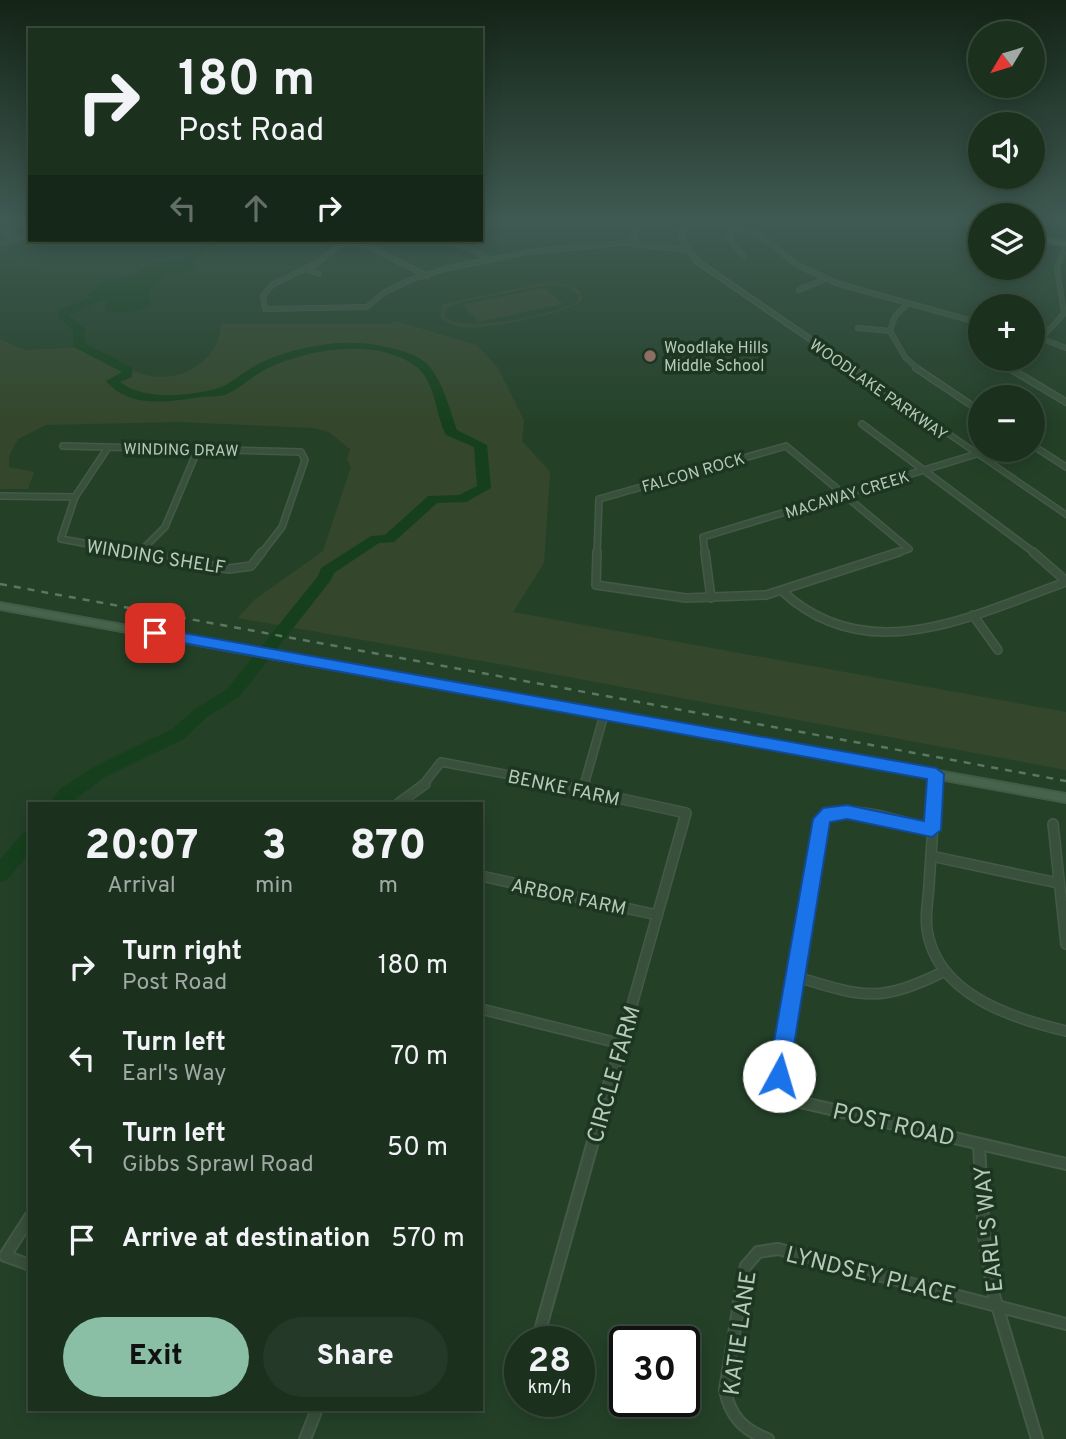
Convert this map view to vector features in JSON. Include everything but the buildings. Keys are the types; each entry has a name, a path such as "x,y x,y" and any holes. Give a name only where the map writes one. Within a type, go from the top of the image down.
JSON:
{"main road":[{"path":"0,606 1066,798"}],"street":[{"path":"267,289 262,302 265,309 367,307 380,294 393,289"},
{"name":"WOODLAKE PARKWAY","path":"736,289 968,450"},
{"path":"858,289 968,322"},
{"path":"1045,334 1064,314 1060,289"},
{"path":"907,304 895,316 890,331 897,349 913,366 968,403"},
{"path":"858,328 890,331"},
{"path":"1045,340 1066,348"},
{"path":"1014,371 1066,402"},
{"path":"782,591 814,616 861,631 916,634 1066,581 1040,557 862,424"},
{"name":"WINDING DRAW","path":"63,446 301,452 305,460 282,527 251,566"},
{"name":"FALCON ROCK","path":"711,598 665,597 596,585 599,499 786,446 844,495"},
{"path":"0,496 75,497 107,449"},
{"path":"139,553 165,527 198,449"},
{"path":"1045,453 1066,467"},
{"name":"MACAWAY CREEK","path":"711,598 703,537 968,457"},
{"name":"WOODLAKE PARKWAY","path":"986,462 1066,515"},
{"path":"711,598 782,591 909,549 844,495"},
{"name":"WINDING SHELF","path":"75,497 61,539 229,569 251,566"},
{"path":"973,615 998,650"},
{"path":"583,789 604,715"},
{"name":"BENKE FARM","path":"400,802 430,780 441,762 583,789 686,813"},
{"path":"936,774 926,926 938,962 969,993 1001,1010 1066,1031"},
{"name":"POST ROAD","path":"932,830 847,812 824,815 819,824 778,1066 782,1085 792,1097 979,1144"},
{"name":"CIRCLE FARM","path":"541,1326 686,813"},
{"path":"1054,824 1061,862 1058,883 1066,944"},
{"path":"931,856 1058,883"},
{"name":"ARBOR FARM","path":"483,876 657,915"},
{"path":"793,976 856,993 884,995 911,987 945,971"},
{"path":"483,1009 622,1044"},
{"name":"EARL'S WAY","path":"1037,1439 997,1306 984,1236 979,1144 1066,1164"},
{"path":"28,1219 5,1255 28,1264"},
{"name":"LYNDSEY PLACE","path":"758,1252 778,1249 1066,1324"},
{"name":"KATIE LANE","path":"758,1252 746,1265 725,1390 728,1405 739,1425 768,1439"},
{"path":"305,1439 316,1411"}],"shaded area":[{"path":"94,289 151,289 148,293 151,305 130,313 105,311 107,301 87,296"},
{"path":"514,289 526,289 460,302 447,309 444,315 453,321 468,324 509,321 551,312 578,301 579,295 570,289 579,290 582,300 575,305 547,315 480,327 454,325 440,317 443,304"},
{"path":"538,289 545,289 563,304 479,322 462,305"},
{"path":"395,321 477,345 498,368 524,420 522,441 550,472 544,563 513,612 1066,712 1066,770 238,618 254,600 323,551 351,467 347,459 350,449 329,432 314,428 178,422 46,425 18,439 9,456 9,467 34,472 28,489 0,489 0,339 25,350 93,347 133,371 161,377 175,376 202,362 216,345 221,324 389,324"}],"waterway":[{"path":"60,802 99,772 178,734 201,713 233,693 308,600 312,591 326,577 326,571 376,539 389,539 433,499 461,499 484,488 480,445 451,432 439,396 426,370 399,353 347,346 318,349 264,365 224,391 151,398 136,396 123,390 112,381 128,374 128,370 78,345 79,329 62,316 63,312 120,289"},
{"path":"0,874 28,840"}],"railway":[{"path":"0,584 1066,781"}],"place":[{"name":"Woodlake Hills Middle School","path":"650,356"}],"route":[{"path":"155,633 936,774 932,830 847,812 836,811 824,815 821,819 778,1066 779,1076"}]}
